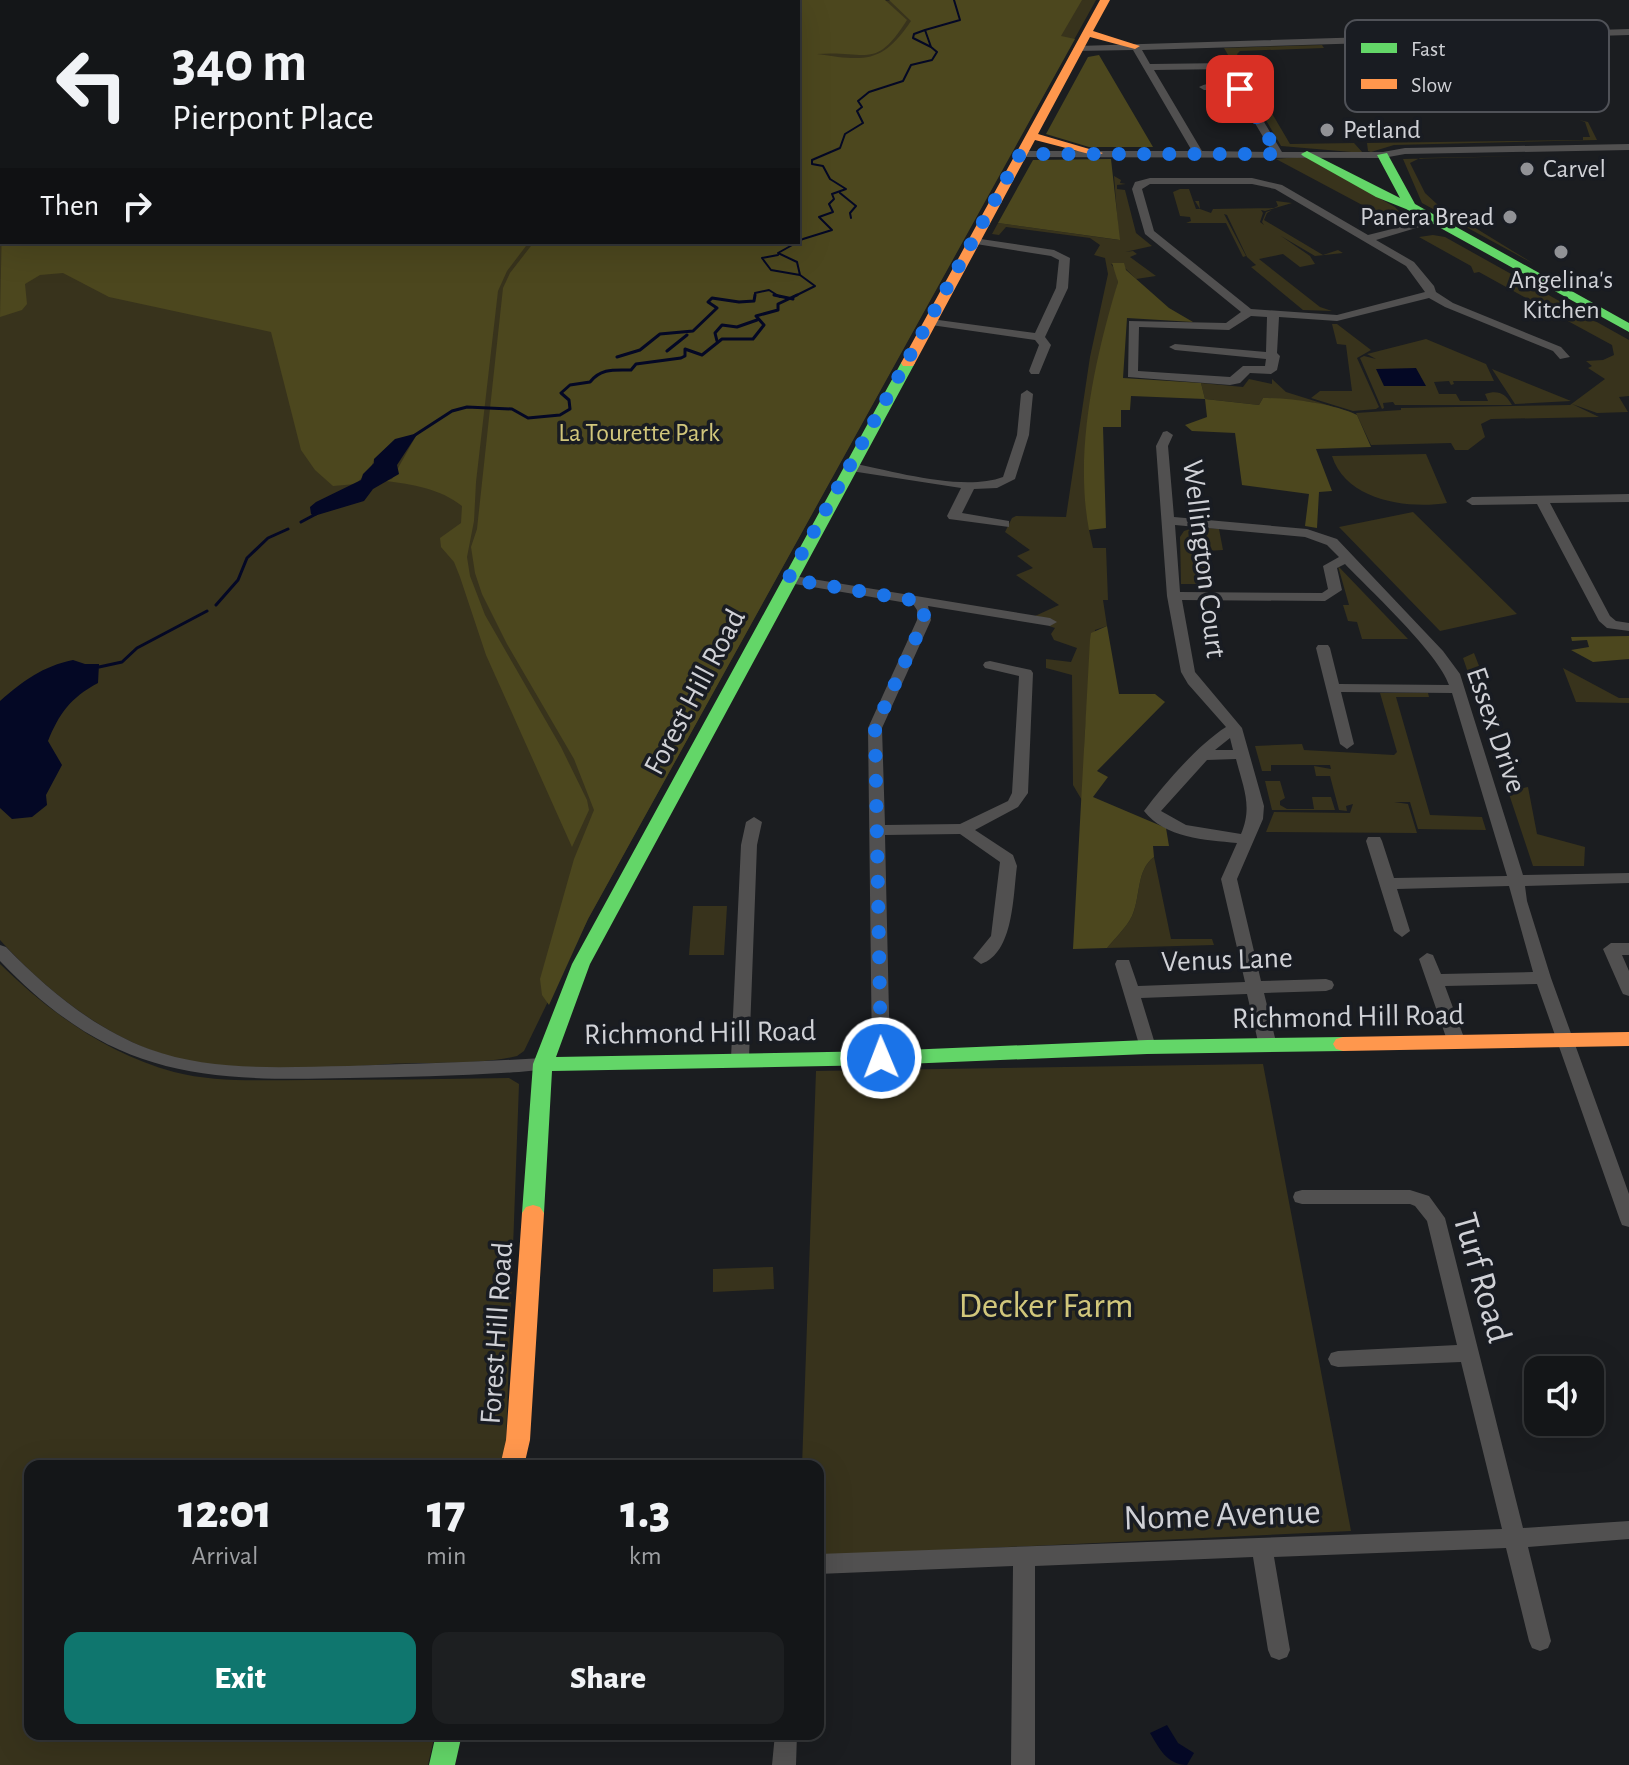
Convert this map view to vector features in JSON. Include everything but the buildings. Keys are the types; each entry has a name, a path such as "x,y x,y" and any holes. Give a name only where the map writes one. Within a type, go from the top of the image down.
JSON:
{"street":[{"name":"Forest Hill Road","path":"513,1460 518,1440 543,1064 581,964 1105,0"},
{"path":"1609,33 1629,32"},
{"path":"1082,41 1135,46 1345,40"},
{"path":"1135,46 1198,153"},
{"path":"1148,67 1229,66"},
{"path":"1204,87 1230,86 1240,89 1278,154"},
{"path":"1031,135 1097,153"},
{"path":"1020,154 1383,155 1405,151 1629,147"},
{"path":"1307,154 1380,195 1410,206 1629,328"},
{"path":"1383,155 1410,206"},
{"path":"1431,294 1414,267 1278,187 1262,182 1139,184 1137,189 1149,232 1249,312 1337,318 1431,294 1449,305 1557,349 1564,357"},
{"path":"1370,241 1436,222"},
{"path":"974,241 1054,253 1065,258 1062,288 1039,337"},
{"path":"1249,312 1229,327 1133,323 1132,373 1230,381 1236,380 1247,369 1271,370 1274,356 1273,315"},
{"path":"931,322 1039,337 1045,345 1035,371"},
{"path":"1175,325 1175,378"},
{"path":"1175,347 1274,356"},
{"path":"851,467 969,486 988,487 1009,479 1023,435 1027,394"},
{"name":"Wellington Court","path":"1167,435 1162,446 1174,596 1188,672 1235,728 1257,813 1229,879 1268,1046"},
{"path":"969,486 954,516 1004,524"},
{"path":"1472,501 1629,498"},
{"path":"1541,499 1604,618 1612,625 1629,627"},
{"name":"Essex Drive","path":"1168,520 1313,534 1332,542 1448,665 1517,882 1519,901 1543,978 1568,1040 1629,1220"},
{"path":"1174,596 1325,597 1335,590 1330,566 1347,558"},
{"path":"788,579 1050,622"},
{"path":"881,1058 875,728 924,620 924,610 918,601"},
{"path":"1323,648 1347,744"},
{"path":"877,830 963,829 1013,804 1020,793 1026,673 990,665"},
{"path":"1333,688 1457,689"},
{"path":"1235,728 1216,740 1201,755 1152,809 1152,813 1197,834 1244,839"},
{"path":"1201,755 1241,754"},
{"path":"740,1058 749,852 754,822"},
{"path":"963,829 1002,855 1009,866 999,937 981,958"},
{"path":"1374,841 1402,931"},
{"path":"1387,884 1629,878"},
{"path":"1629,949 1611,949 1629,990"},
{"name":"Richmond Hill Road","path":"0,951 41,992 94,1028 163,1060 247,1073 740,1058 881,1058 1147,1047 1629,1039"},
{"path":"1427,959 1457,1043"},
{"name":"Venus Lane","path":"1123,964 1147,1047"},
{"path":"1434,980 1543,978"},
{"name":"Venus Lane","path":"1130,992 1326,985"},
{"name":"Turf Road","path":"1302,1197 1398,1195 1422,1201 1436,1218 1540,1641"},
{"path":"1338,1359 1468,1353"},
{"name":"Nome Avenue","path":"824,1564 1515,1538 1629,1530"},
{"path":"1262,1548 1279,1650"},
{"path":"1023,1765 1024,1556"},
{"path":"442,1765 448,1740"},
{"path":"784,1765 786,1740"}],"green space":[{"name":"La Tourette Park","path":"800,0 885,0 907,20 896,36 878,52 869,55 817,54 860,58 881,52 891,45 911,21 889,0 1082,0 1061,36 1075,39 588,919 549,1005 542,995 540,979 574,859 594,810 574,759 507,644 475,573 471,547 477,529 503,288 510,273 532,244 800,244"},
{"path":"1096,0 588,919 524,1051 503,1059 471,1062 274,1069 228,1067 175,1058 146,1048 92,1020 43,983 0,940 0,244 800,244 800,1"},
{"path":"1322,45 1324,48 1240,51 1237,54 1290,144 1354,143 1363,153 1281,146 1224,48"},
{"path":"1099,55 1153,147 1089,147 1046,134 1088,57"},
{"path":"1579,120 1588,122 1597,140 1394,145 1368,151 1367,143 1583,140 1583,137 1590,137 1585,122"},
{"path":"1525,156 1419,159 1420,158"},
{"path":"1307,158 1395,207 1406,219 1396,223 1276,159"},
{"path":"1111,159 1120,240 998,223 1033,160"},
{"path":"1403,159 1419,159 1410,163 1425,193 1438,205 1534,264 1422,203"},
{"path":"1114,176 1121,180 1120,183 1126,184 1117,185 1117,189 1125,190 1136,233 1152,246 1125,252 1137,254 1130,257 1156,276 1136,279 1124,267 1111,264 1118,282 1100,357 1089,530 1093,548 1106,548 1108,600 1103,600 1107,626 1095,630 1085,730 1083,802 1073,785 1072,675 1046,668 1046,659 1071,662 1077,648 1054,640 1051,634 1055,628 1049,626 1053,620 1035,616 1059,605 1016,575 1033,568 1017,556 1030,550 1005,532 1016,516 1066,517 1090,357 1108,274 1105,258 1094,255 1100,245 1090,238 1006,227 999,235 992,234 998,223 1119,240"},
{"path":"1189,189 1196,209 1211,213 1213,209 1274,208 1278,206 1276,201 1292,203 1265,211 1261,210 1260,222 1264,225 1262,222 1266,212 1272,210 1264,220 1323,255 1338,250 1343,253 1315,256 1281,236 1310,256 1315,264 1300,267 1283,254 1259,259 1320,307 1332,311 1303,310 1251,267 1256,265 1247,257 1227,215 1224,214 1246,256 1243,257 1226,223 1186,223 1191,221 1190,217 1180,216 1173,192"},
{"path":"1419,237 1445,237 1629,340 1629,396 1619,397 1628,412 1597,413 1572,404 1599,417 1491,419 1481,424 1485,437 1468,450 1455,450 1451,443 1371,445 1356,413 1401,408 1570,405 1605,379 1588,368 1592,366 1586,361 1603,360 1614,355 1612,345 1566,320 1551,316 1553,313 1479,272 1474,273 1471,266"},
{"path":"2,244 527,244 507,271 498,291 474,521 467,557 470,576 485,615 561,747 587,800 589,810 572,847 486,655 454,562 441,547 440,538 461,523 462,506 436,491 385,481 392,479 417,434 395,440 374,459 371,468 356,484 333,486 315,470 301,450 271,332 109,297 63,273 40,275 25,284 27,304 22,310 0,317"},
{"path":"1112,263 1124,263 1126,270 1169,308 1193,322 1127,318 1123,378 1201,383 1205,399 1131,396 1130,410 1121,410 1121,427 1103,427 1106,528 1089,530 1084,469 1086,437 1095,373 1118,282"},
{"path":"1332,324 1337,324 1371,350 1357,358 1379,407 1376,409 1353,411 1311,398 1320,391 1352,391 1346,345 1337,344"},
{"path":"1426,339 1486,364 1494,381 1453,381 1451,385 1449,381 1434,382 1439,394 1456,394 1460,401 1488,401 1485,394 1494,392 1504,395 1512,405 1395,405 1393,402 1383,403 1382,409 1360,358 1376,359 1367,354"},
{"path":"1492,369 1571,401 1515,404"},
{"path":"1249,379 1272,384 1272,379 1286,392 1353,413 1310,402 1263,398 1259,405 1205,399 1201,383 1243,387"},
{"path":"1263,398 1274,398 1337,408 1357,415 1371,447 1316,449 1332,491 1319,492 1317,528 1305,526 1309,494 1242,485 1235,433 1192,431 1185,425 1207,417 1205,399 1259,405"},
{"path":"1426,454 1447,503 1415,505 1380,499 1350,483 1339,471 1332,456"},
{"path":"1413,512 1517,614 1440,631 1339,527"},
{"path":"1196,527 1219,529 1223,550 1206,551 1213,584 1181,584 1180,537 1184,531"},
{"path":"1338,566 1408,639 1362,639 1357,622 1348,621 1343,605 1349,605"},
{"path":"1107,626 1119,694 1155,694 1165,702 1097,771 1108,777 1093,797 1166,828 1169,846 1153,846 1154,857 1144,869 1132,916 1107,948 1073,949 1090,640 1091,633"},
{"path":"1629,636 1629,659 1593,662 1571,650 1589,647 1587,640 1572,641 1571,637"},
{"path":"1474,653 1502,725 1486,725 1463,658"},
{"path":"1563,668 1619,698 1629,698 1629,703 1576,702"},
{"path":"1380,693 1428,693 1429,697 1396,697 1430,815 1482,817 1486,830 1418,829 1410,802 1394,802 1408,804 1417,833 1266,832 1274,812 1350,813 1353,804 1346,806 1347,811 1339,810 1330,776 1316,776 1314,766 1331,769 1330,765 1271,765 1271,771 1262,771 1255,746 1302,744 1304,750 1394,755 1397,752"},
{"path":"1265,781 1280,781 1285,798 1280,805 1287,809 1314,809 1312,797 1331,797 1335,810 1272,810"},
{"path":"1528,787 1537,834 1585,847 1584,866 1533,866 1508,791"},
{"path":"1154,857 1171,939 1212,939 1214,945 1107,948 1132,916 1144,869"},
{"path":"693,906 727,906 724,955 689,955"},
{"path":"0,964 38,999 102,1043 174,1072 240,1080 509,1078 519,1084 503,1460 24,1460 24,1740 434,1740 428,1765 0,1765"},
{"name":"Decker Farm","path":"1263,1064 1351,1531 824,1556 824,1460 802,1460 816,1071"},
{"path":"773,1267 774,1289 713,1292 713,1269"}],"water":[{"path":"1416,368 1426,386 1384,386 1376,369"},
{"path":"418,433 397,465 399,474 373,489 364,501 314,516 311,514 310,507 316,502 361,480 374,459 395,439"},
{"path":"73,660 99,664 98,683 67,708 48,741 62,765 46,795 47,805 32,817 12,819 0,808 0,701 34,675"},
{"path":"1167,1725 1178,1743 1194,1753 1187,1765 1169,1759 1150,1733"}],"waterway":[{"path":"925,30 960,20 954,0"},
{"path":"925,30 931,47"},
{"path":"925,30 914,34 913,38 931,47"},
{"path":"800,241 832,230 819,217 833,212 829,204 834,199 832,194 846,189 830,179 823,166 812,164 812,160 840,148 845,134 863,123 857,111 862,107 858,101 869,92 903,81 911,65 932,60 937,52 931,47"},
{"path":"840,193 856,206 850,213 851,218"},
{"path":"794,244 778,253 797,262 800,275"},
{"path":"778,255 762,258 771,270 800,275"},
{"path":"797,295 815,286 800,275"},
{"path":"755,295 769,290 778,296"},
{"path":"617,357 640,350 660,334 693,331 717,308 708,302 712,298 754,301 755,295"},
{"path":"774,295 778,296"},
{"path":"790,298 797,295"},
{"path":"793,297 797,295"},
{"path":"778,296 790,298"},
{"path":"415,435 452,411 467,407 512,409 528,418 560,415 570,409 569,400 561,393 570,385 590,382 608,371 631,370 636,364 681,358 685,356 685,349 702,355 722,339 753,339 764,325 756,316 778,310 778,304 790,298"},
{"path":"717,341 715,333 722,325 737,327 757,320"},
{"path":"667,351 687,335"},
{"path":"301,522 316,514"},
{"path":"216,605 238,580 247,558 268,538 288,529"},
{"path":"99,667 122,662 137,648 207,611"}],"traffic: fast":[{"path":"1307,154 1380,195 1410,206"},
{"path":"1383,155 1410,206 1629,328"},
{"path":"533,1213 543,1064 581,964 908,363"},
{"path":"543,1064 881,1058 1147,1047 1343,1044"},
{"path":"442,1765 448,1740"}],"traffic: slow":[{"path":"908,363 1105,0"},
{"path":"1087,33 1135,46"},
{"path":"1031,135 1097,153"},
{"path":"1343,1044 1629,1039"},
{"path":"513,1460 518,1440 533,1213"}],"place":[{"name":"Petland","path":"1327,130"},
{"name":"Carvel","path":"1527,169"},
{"name":"Panera Bread","path":"1510,217"},
{"name":"Angelina's Kitchen","path":"1561,252"}],"route":[{"path":"881,1058 875,728 924,620 924,610 918,601 788,579 1020,154 1278,154 1240,89"}]}
